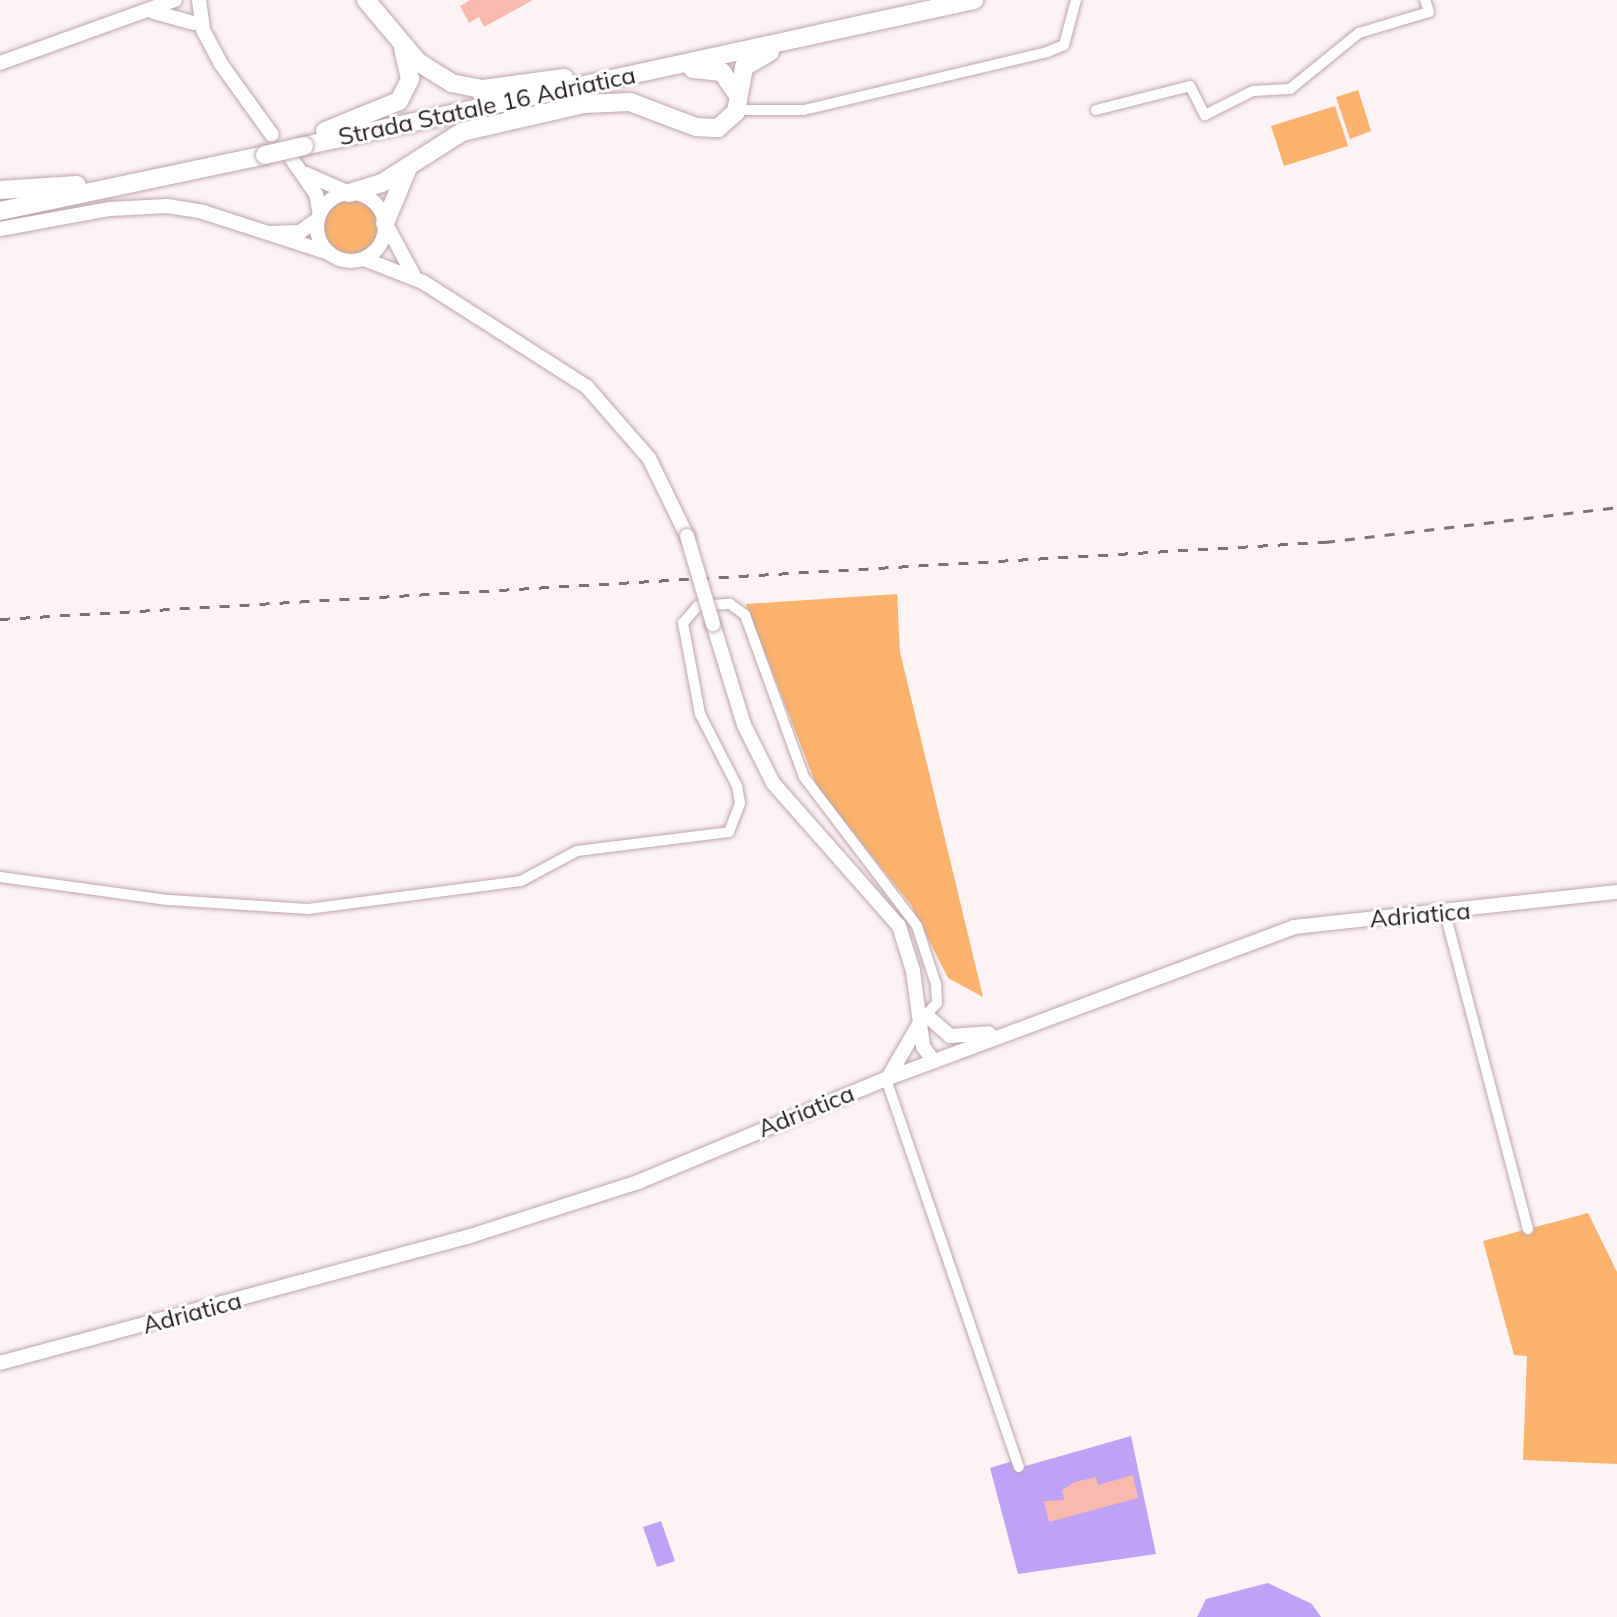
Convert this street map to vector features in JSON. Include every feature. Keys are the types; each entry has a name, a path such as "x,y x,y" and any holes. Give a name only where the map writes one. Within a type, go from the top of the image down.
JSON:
{"highway":[{"path":"366,0 402,46 435,75 467,88 566,78"},
{"name":"Strada Statale 16 Adriatica","path":"296,147 325,131 924,0"},
{"name":"Strada Statale 16 Adriatica","path":"0,200 260,151 296,147 974,0"},
{"path":"349,193 379,184 416,158 472,129 595,102 638,104 705,129 725,125 737,103 741,72 752,59 841,29"},
{"path":"325,131 399,101 410,75 402,46"},
{"path":"595,82 708,68 725,74 737,103"},
{"name":"Strada Statale 16 Adriatica","path":"0,211 260,151"},
{"path":"385,223 394,190 416,158"},
{"path":"0,190 77,185"}],"street":[{"path":"0,63 146,13 175,0"},
{"path":"184,0 198,12 272,135"},
{"path":"737,103 815,108 1047,52 1064,45 1076,0"},
{"path":"1096,110 1190,86 1205,115 1253,91 1290,89 1359,33 1429,12 1425,0"},
{"path":"146,13 198,12"},
{"path":"296,147 319,216 318,238 329,253"},
{"path":"302,171 372,200 403,262 423,282"},
{"path":"265,233 300,232 319,216 332,199 349,193"},
{"path":"0,229 154,206 203,212 345,261 364,259 423,282 553,362 604,403 657,471 687,536 713,624 760,760 795,814 895,921 933,1061"},
{"path":"364,259 382,243 385,223"},
{"path":"0,877 169,900 308,909 521,881 577,851 729,832 740,803 737,786 700,714 683,623 698,606 730,604 745,615 804,777 906,906 936,984 937,1003 922,1018 909,1050 886,1079 1019,1467"},
{"name":"Adriatica","path":"0,1363 577,1202 886,1079 1294,927 1617,892"},
{"path":"1445,913 1528,1229"},
{"path":"918,997 936,984"},
{"path":"922,1018 942,1032 961,1037 1038,1022"}],"shaded area":[{"path":"1358,90 1371,131 1350,139 1336,97"},
{"path":"1335,106 1348,146 1284,166 1271,126"},
{"path":"351,200 370,208 378,227 370,246 351,254 332,246 324,227 332,208"},
{"path":"897,594 900,652 983,997 948,978 911,905 817,787 746,604"},
{"path":"1588,1213 1617,1272 1617,1464 1523,1460 1527,1356 1514,1355 1483,1241"},
{"path":"1131,1436 1156,1554 1018,1574 990,1468 1013,1461 1022,1467"},
{"path":"661,1521 675,1561 657,1567 643,1527"},
{"path":"1268,1583 1312,1604 1321,1617 1197,1617 1206,1599"}],"building":[{"path":"470,0 533,0 484,27 479,17 469,23 460,6"},
{"path":"1133,1475 1138,1498 1049,1522 1044,1501 1064,1500 1062,1490 1075,1482 1096,1477 1098,1485"}],"railway":[{"path":"0,619 1325,542 1617,507"}]}
